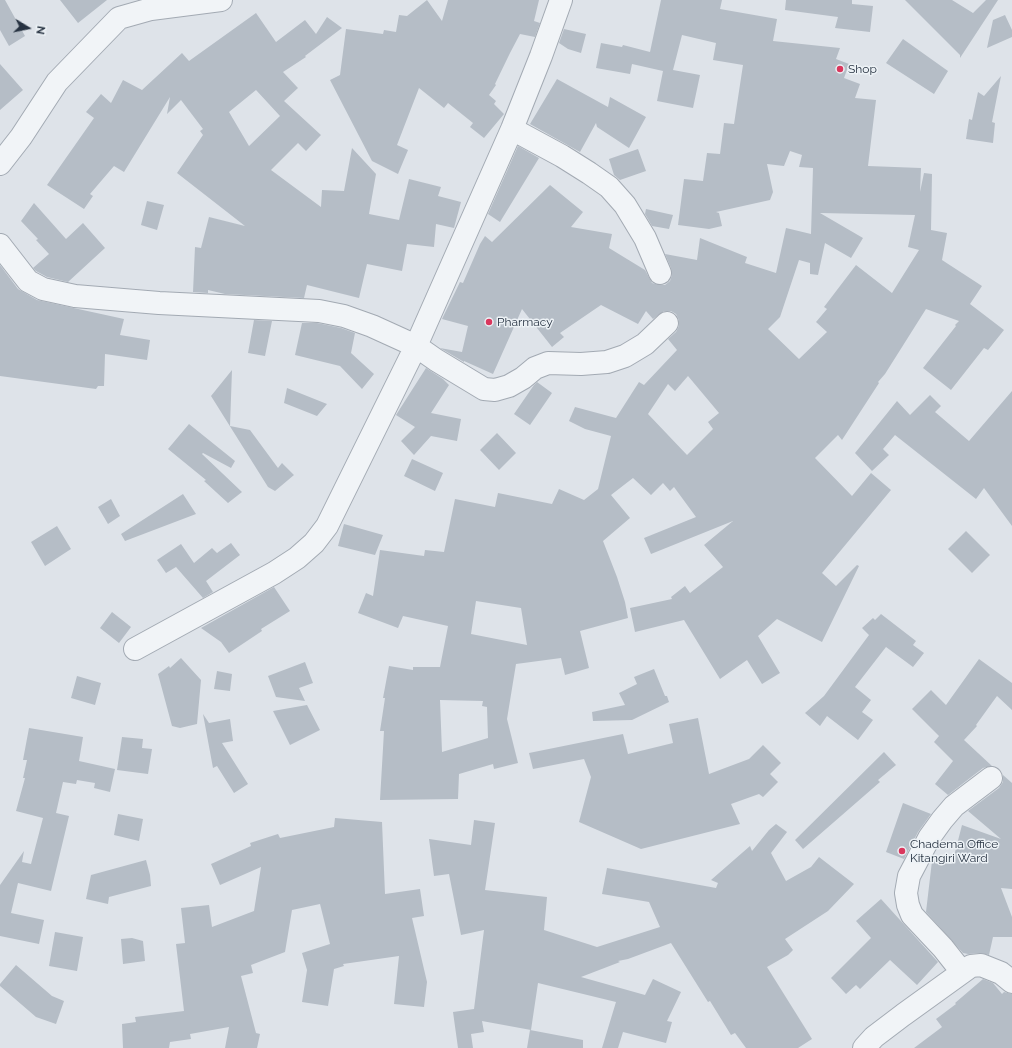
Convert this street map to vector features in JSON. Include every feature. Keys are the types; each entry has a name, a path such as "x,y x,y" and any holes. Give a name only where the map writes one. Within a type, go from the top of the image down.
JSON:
{"street":[{"path":"0,164 21,137 57,82 119,18 151,9 221,0"},
{"path":"135,649 274,573 298,558 314,543 327,526 416,346 512,129 542,56 561,0"},
{"path":"512,129 562,156 609,188 625,205 642,232 660,273"},
{"path":"0,246 28,281 43,289 75,296 151,302 319,311 344,316 372,326 416,346 484,389 495,390 509,386 523,378 535,368 548,363 580,364 607,362 625,356 645,344 667,323"},
{"path":"962,972 943,948 912,915 908,905 906,893 909,876 929,838 942,820 954,806 991,778"},
{"path":"864,1048 874,1037 971,966 981,965 1001,974 1012,982"}],"building":[{"path":"0,0 5,0 25,36 9,46 0,30"},
{"path":"60,0 107,0 78,23"},
{"path":"427,0 442,21 448,0 539,0 534,21 540,23 535,37 520,34 495,84 496,85 489,95 496,101 494,104 504,114 484,138 470,127 473,123 448,103 444,108 419,88 397,145 408,150 398,174 372,161 330,80 340,75 346,29 383,34 384,30 396,32 399,15 407,16"},
{"path":"661,0 722,0 720,9 777,19 773,41 840,48 836,59 849,64 844,78 860,84 855,98 876,100 868,166 921,168 920,192 924,173 932,174 931,230 947,233 942,260 982,286 970,304 1004,330 988,350 984,348 951,390 923,368 959,321 926,309 842,440 838,435 815,458 852,496 871,473 891,490 822,573 836,586 857,565 859,566 822,642 777,619 758,636 780,673 762,684 747,660 720,679 684,620 635,632 630,608 672,599 671,597 685,586 690,593 723,567 704,545 733,521 651,554 644,538 696,517 674,487 670,491 663,483 651,495 633,478 611,495 630,518 603,541 617,577 625,602 628,618 580,631 589,668 565,675 561,658 516,664 507,719 518,763 494,769 493,764 459,774 458,799 380,800 384,731 380,731 385,698 383,698 389,666 413,670 413,667 440,667 448,626 403,616 398,628 358,613 366,593 373,596 380,550 424,556 425,550 444,552 455,499 495,507 498,493 552,504 559,489 584,500 598,489 611,436 585,429 569,421 575,407 616,418 639,382 644,385 677,350 668,339 676,332 679,326 679,320 676,314 671,311 664,311 653,319 646,311 638,324 601,305 560,333 564,337 552,347 522,309 493,374 464,362 440,348 462,352 468,326 442,319 460,282 463,283 485,236 492,242 550,185 583,212 571,227 612,234 609,248 645,270 652,283 659,285 665,285 670,281 672,275 671,268 665,254 697,260 700,238 747,257 745,263 776,273 786,228 811,234 813,168 799,167 802,155 790,151 784,166 767,164 773,192 770,200 716,212 719,213 722,226 709,229 678,225 684,179 703,181 707,153 720,154 724,123 734,124 743,65 713,60 716,43 682,35 673,70 700,75 693,108 657,101 663,71 632,64 630,74 596,68 601,43 622,47 623,45 650,52","holes":["820,213 915,215 908,247 919,250 892,293 856,265 824,307 827,309 816,322 827,332 799,359 768,329 780,317 799,260 810,263 810,274 818,275 825,243 851,258 863,238","688,376 719,413 708,422 713,429 687,455 648,414 668,384 675,391","476,601 521,608 527,645 471,634","440,700 483,701 482,706 487,707 488,738 442,752"]},
{"path":"786,0 852,0 852,4 873,6 870,32 835,28 838,17 785,10"},
{"path":"905,0 952,0 973,13 986,0 998,0 960,58 960,55"},
{"path":"256,13 276,42 305,20 316,34 327,17 342,28 305,56 306,57 283,72 298,88 284,101 321,135 306,151 298,143 271,170 321,207 322,190 344,191 352,148 376,174 369,214 399,220 409,179 441,187 438,196 461,202 454,228 436,224 434,247 407,244 402,271 367,264 359,298 307,285 304,298 225,294 208,290 208,293 193,292 195,247 201,248 209,217 245,226 177,173 203,135 200,131 203,129 181,100 167,114 170,97 124,172 114,166 90,194 93,196 84,209 47,185 94,118 86,112 101,94 111,103 123,80 142,90 182,53 189,61","holes":["256,90 280,116 249,146 229,112"]},
{"path":"1005,15 1012,30 1012,37 987,48 993,20"},
{"path":"564,29 586,34 581,53 568,49 559,43"},
{"path":"903,39 948,71 934,94 886,63"},
{"path":"0,64 23,90 0,110"},
{"path":"1001,76 992,122 995,123 993,143 966,139 969,119 972,120 978,92 984,96"},
{"path":"557,79 608,107 610,97 646,117 629,148 597,127 596,123 580,152 530,124"},
{"path":"518,146 539,158 500,222 488,214"},
{"path":"638,149 646,171 620,180 614,175 609,159"},
{"path":"147,201 164,205 157,230 141,225"},
{"path":"34,203 66,239 83,223 105,248 68,282 47,277 33,268 49,254 36,240 38,239 21,221"},
{"path":"646,209 673,215 669,229 652,226 645,214"},
{"path":"0,265 18,289 37,300 124,319 120,335 150,340 147,360 105,354 104,386 98,386 96,389 0,376"},
{"path":"254,320 272,321 265,356 248,353"},
{"path":"302,323 317,323 341,328 355,333 351,353 374,374 362,389 340,366 295,355"},
{"path":"426,368 443,379 449,385 431,413 461,419 457,441 431,436 414,455 401,441 415,427 396,415"},
{"path":"232,370 230,426 250,430 278,468 282,463 294,475 275,491 268,487 211,396"},
{"path":"537,382 552,393 530,425 514,414"},
{"path":"287,388 327,404 317,416 284,403"},
{"path":"1012,391 1012,526 984,488 976,499 895,435 883,449 889,455 872,471 855,453 897,401 910,415 930,395 941,406 935,412 969,441"},
{"path":"189,424 235,461 231,468 203,453 202,454 242,492 228,503 204,481 206,480 168,449"},
{"path":"497,433 516,453 499,470 480,450"},
{"path":"412,459 443,473 435,491 404,476"},
{"path":"183,494 196,514 125,541 121,534"},
{"path":"111,499 120,516 108,524 98,507"},
{"path":"344,524 383,535 375,555 338,546"},
{"path":"57,526 71,549 45,566 31,542"},
{"path":"966,531 990,555 972,573 948,549"},
{"path":"231,543 240,555 206,581 213,592 203,598 176,567 166,573 157,560 181,544 194,563 212,548 217,553"},
{"path":"274,587 290,611 261,629 262,631 229,653 221,642 201,628"},
{"path":"112,612 131,627 119,643 100,628"},
{"path":"881,614 916,641 913,645 924,653 913,667 886,647 855,687 871,700 862,712 873,720 858,740 827,716 820,726 805,713 824,696 869,635 862,628 873,618 875,620"},
{"path":"181,658 201,680 197,724 180,728 172,726 158,674 169,666 170,668"},
{"path":"979,659 1012,683 1012,710 997,696 976,725 977,726 964,740 992,766 983,768 948,795 935,784 953,761 934,742 939,736 912,709 931,690 946,705"},
{"path":"305,662 313,683 299,688 305,701 276,697 268,676"},
{"path":"654,669 669,702 632,720 593,721 592,712 625,705 619,693 637,684 634,677"},
{"path":"217,671 232,674 230,691 214,689"},
{"path":"77,676 101,683 95,705 71,698"},
{"path":"307,705 320,730 290,745 273,711"},
{"path":"203,714 209,723 230,719 233,741 222,743 248,784 234,793 217,766 213,768"},
{"path":"698,718 709,774 749,759 763,745 781,763 770,774 778,782 763,797 759,794 731,804 740,824 641,849 579,822 591,777 584,759 533,769 529,753 623,734 628,754 673,743 669,724"},
{"path":"29,728 83,737 79,761 115,769 110,792 94,788 95,783 77,780 76,784 63,782 56,813 69,816 51,891 18,883 11,913 44,920 39,944 0,936 0,885 24,851 22,862 31,864 43,818 16,811 25,778 23,778 27,760 23,760"},
{"path":"122,737 143,739 142,748 152,749 148,774 117,770"},
{"path":"884,752 896,765 878,780 880,782 803,849 795,840"},
{"path":"1003,775 1012,783 1012,889 1001,888 1012,917 1012,937 993,937 989,955 980,953 963,953 926,912 932,861 952,864 962,825 1001,839 968,811 999,788 1003,782"},
{"path":"903,803 931,814 918,832 904,859 886,852"},
{"path":"118,814 143,819 139,841 114,835"},
{"path":"335,818 382,822 385,894 420,889 424,916 412,918 427,982 424,1007 394,1004 399,956 343,964 344,966 334,969 328,1006 302,1002 307,970 302,953 330,944 320,904 292,910 285,952 251,965 253,973 241,976 256,1033 260,1034 257,1048 225,1048 229,1027 190,1034 191,1039 170,1042 169,1048 123,1048 122,1024 136,1022 135,1017 184,1011 176,944 185,943 181,908 209,905 212,927 254,911 261,867 220,885 211,864 251,846 250,843 278,834 280,838 334,827"},
{"path":"474,820 495,823 485,890 547,897 544,930 597,947 660,927 649,902 602,894 607,868 716,888 718,883 711,880 750,846 752,851 769,830 776,824 787,832 771,853 786,881 811,867 819,857 854,884 828,911 785,939 793,950 788,955 767,967 812,1039 798,1048 746,1048 735,1033 731,1035 710,1001 708,1002 671,943 628,959 618,961 620,962 581,977 645,995 653,979 681,992 667,1021 672,1022 666,1043 623,1032 618,1048 602,1048 616,1002 538,983 531,1030 482,1021 484,1032 471,1034 473,1048 458,1048 453,1012 474,1009 484,930 461,935 449,874 434,876 429,839 471,845"},
{"path":"146,860 151,886 109,897 108,904 86,899 91,875"},
{"path":"881,899 938,962 917,985 890,960 860,989 856,985 846,994 831,978 871,938 856,921"},
{"path":"55,932 83,937 77,971 49,966"},
{"path":"132,938 143,941 145,961 123,964 121,939"},
{"path":"16,965 52,996 64,1001 56,1024 36,1017 0,986 0,984"},
{"path":"983,979 993,983 1002,994 1004,992 1012,994 1012,1048 914,1048 942,1027 936,1019 956,1004 955,1003"},
{"path":"530,1030 583,1040 583,1048 527,1048"}],"place":[{"name":"Shop","path":"840,69"},
{"name":"Pharmacy","path":"489,322"},
{"name":"Chadema Office Kitangiri Ward","path":"902,851"}]}
